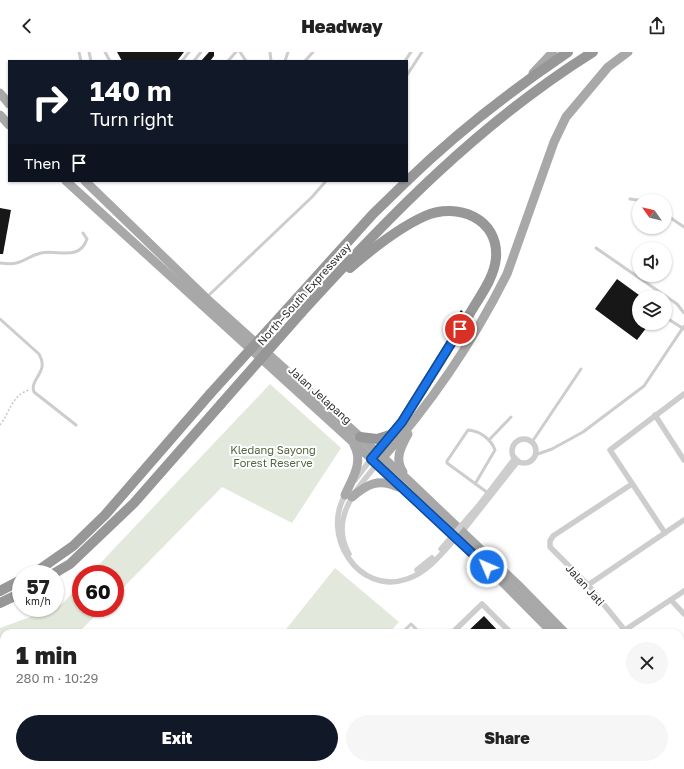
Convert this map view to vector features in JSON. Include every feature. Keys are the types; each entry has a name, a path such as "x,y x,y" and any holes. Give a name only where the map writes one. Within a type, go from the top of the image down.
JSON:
{"highway":[{"name":"North–South Expressway","path":"408,180 448,144 527,80 568,52"},
{"name":"North–South Expressway","path":"64,568 70,564 134,503 318,294 407,200 458,153 509,110 592,52"},
{"name":"North–South Expressway","path":"46,565 74,546 105,515 210,394 373,214 406,182"},
{"path":"318,294 356,263 408,225 426,216 442,211 461,211 481,221 491,234 495,245 496,258 490,280 469,316"},
{"path":"377,458 394,434 460,329"},
{"path":"355,438 377,439 394,434"},
{"path":"0,591 12,585"},
{"path":"0,603 12,597"}],"main road":[{"path":"527,80 553,52"},
{"path":"408,480 398,464 398,457 402,446 415,421 473,335 507,274 554,142 566,118 608,67 628,52"},
{"path":"0,93 8,103"},
{"path":"0,114 8,124"},
{"name":"Jalan Jelapang","path":"67,182 377,458 405,490 465,544 549,629"},
{"name":"Jalan Jelapang","path":"86,182 206,298 355,438"},
{"path":"377,458 415,421"},
{"path":"348,496 359,460 355,438"},
{"name":"Jalan Jelapang","path":"377,458 408,480 518,585 561,629"},
{"path":"348,496 376,482 388,483 405,490"}],"street":[{"path":"665,533 611,454 612,447 684,394"},
{"path":"655,415 684,460"},
{"path":"525,439 532,442 536,448 535,455 528,462 516,460 512,451 518,441 525,439"},
{"path":"377,458 348,496 342,500 338,522 342,548 352,565 362,574 374,579 394,582 411,577 427,568 464,528 516,460"},
{"path":"348,496 342,522 345,545 351,558 365,571 382,578 403,577 419,569 441,549 516,460"},
{"name":"Jalan Jati","path":"624,629 588,585 550,547 550,541 553,536 632,484"},
{"path":"588,585 684,520"},
{"path":"630,629 684,592"},
{"path":"671,600 684,614"},
{"path":"456,629 482,604 507,629"}],"lane":[{"path":"183,60 189,52"},
{"path":"195,60 201,52"},
{"path":"229,60 236,52"},
{"path":"306,60 313,52"},
{"path":"408,73 422,52"},
{"path":"206,298 312,197 325,182"},
{"path":"672,219 684,227"},
{"path":"0,263 17,265 44,253 67,255 76,252 87,239 83,233"},
{"path":"596,248 677,304 684,313"},
{"path":"0,320 39,354 43,360 42,369 33,389 34,392 76,425"},
{"path":"535,455 552,449 583,432 644,386 684,328 672,321"},
{"path":"532,442 581,368"},
{"path":"489,440 511,417"},
{"path":"475,484 495,450 489,440 477,430 468,430 447,463 475,484 488,493"},
{"path":"406,629 411,624 416,629"}],"path":[{"path":"0,425 13,400 22,392 33,389"}],"green space":[{"name":"Kledang Sayong Forest Reserve","path":"270,384 341,448 292,523 222,487 124,587 124,565 99,565"},
{"path":"335,568 399,622 393,629 286,629"},
{"path":"72,593 72,617 94,617 82,629 0,628 30,617 64,617 64,602"}],"building":[{"path":"117,52 184,52 178,60 121,60"},
{"path":"209,52 214,52 214,56 211,60 202,60"},
{"path":"0,208 11,210 3,254 0,254"},
{"path":"617,279 632,290 632,330 645,330 637,340 595,309"},
{"path":"461,310 465,320 475,320 467,333 464,324 452,324"},
{"path":"484,616 496,629 470,629"}],"tunnel":[{"path":"460,329 469,315"}],"route":[{"path":"460,329 394,434 371,459 465,544 487,567"}]}
